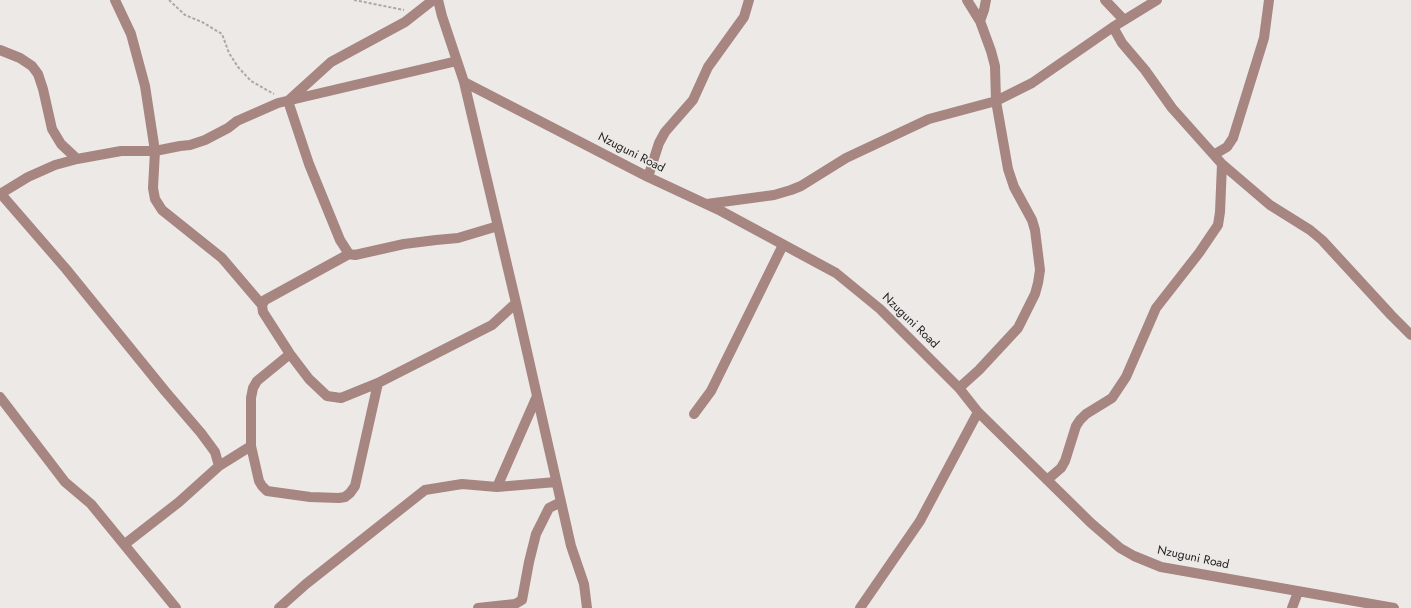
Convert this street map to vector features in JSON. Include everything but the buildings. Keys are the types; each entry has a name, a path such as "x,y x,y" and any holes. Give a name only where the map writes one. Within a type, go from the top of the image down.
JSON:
{"street":[{"path":"115,0 131,34 145,86 155,151 153,188 155,199 162,210 222,258 262,305"},
{"path":"288,101 331,62 405,22 433,0"},
{"path":"438,0 464,82 571,546 584,584 587,608"},
{"path":"648,177 656,150 665,132 693,100 708,67 744,17 749,0"},
{"path":"959,388 979,370 1018,328 1035,294 1040,270 1035,230 1032,220 1014,187 1008,169 996,101 995,66 991,51 980,21 967,0"},
{"path":"980,21 986,0"},
{"path":"1105,0 1124,20"},
{"path":"707,204 774,195 791,190 801,186 846,158 929,119 996,101 1032,83 1113,27 1157,0"},
{"path":"1214,154 1227,147 1233,138 1264,38 1269,0"},
{"path":"1113,27 1122,43 1146,70 1172,108 1222,164 1270,205 1310,230 1322,240 1411,335"},
{"path":"0,50 20,58 32,66 38,74 52,129 61,144 77,159"},
{"path":"219,466 215,452 201,433 66,269 1,194 28,177 55,165 77,159 121,151 155,151 196,143 228,128 237,120 278,103 457,61"},
{"name":"Nzuguni Road","path":"464,82 648,177 707,204 836,273 880,309 959,388 978,412 1091,523 1120,548 1134,556 1161,567 1394,608"},
{"path":"288,101 309,164 340,240 349,254"},
{"path":"1047,480 1061,468 1065,461 1076,426 1080,420 1086,414 1112,398 1126,377 1149,321 1156,308 1199,253 1218,225 1222,164"},
{"path":"498,226 458,238 404,244 349,254 265,300 262,305 262,312 309,379 327,396 341,398 378,383 492,325 516,304"},
{"path":"694,414 711,391 783,245"},
{"path":"290,354 257,381 253,388 251,398 251,446 259,481 267,491 310,497 338,498 346,497 350,494 355,486 378,383"},
{"path":"497,487 537,396"},
{"path":"0,397 65,482 91,504 176,608"},
{"path":"860,608 920,521 978,412"},
{"path":"125,544 179,502 219,466 251,446"},
{"path":"279,608 306,584 425,490 462,484 497,487 556,482"},
{"path":"478,608 515,604 522,600 536,534 549,508 561,502"},
{"path":"1292,608 1298,592"}],"path":[{"path":"169,0 185,15 202,22 222,34 229,53 238,67 251,81 288,101"},
{"path":"354,0 417,12"}]}
